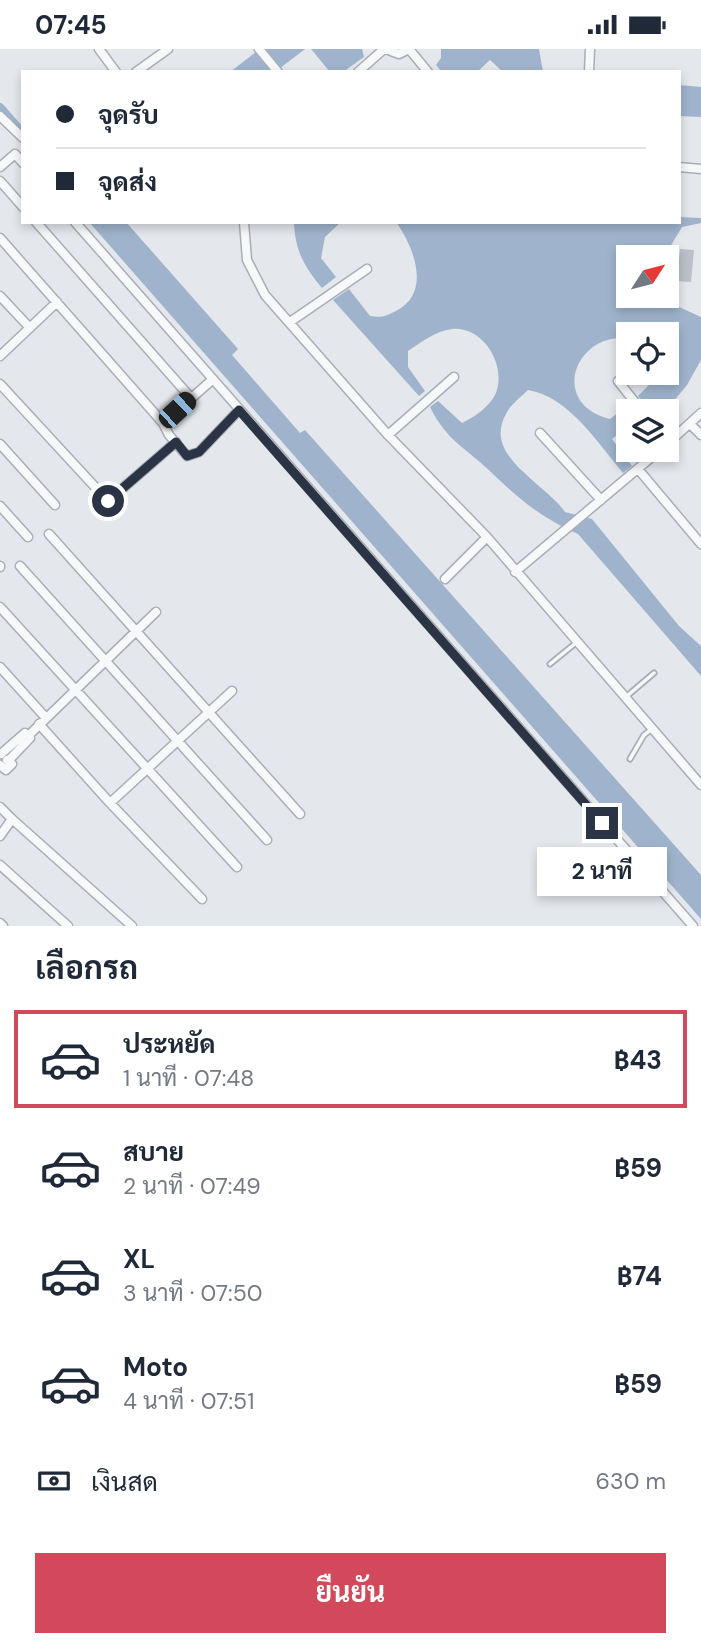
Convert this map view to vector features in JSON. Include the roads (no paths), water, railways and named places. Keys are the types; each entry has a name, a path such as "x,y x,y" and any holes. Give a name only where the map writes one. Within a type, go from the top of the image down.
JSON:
{"street":[{"path":"99,49 115,70"},
{"path":"139,70 168,49"},
{"path":"258,49 276,70"},
{"path":"360,70 385,49 399,54 409,49 426,70"},
{"path":"589,70 590,49"},
{"path":"0,116 21,136"},
{"path":"0,167 15,154 21,161"},
{"path":"681,167 701,169"},
{"path":"1,184 21,205"},
{"path":"38,224 191,398"},
{"path":"77,224 692,926"},
{"path":"244,224 247,260 265,295 388,435 487,537 701,785"},
{"path":"0,238 163,423 187,456 199,452 239,410"},
{"path":"290,322 367,269"},
{"path":"0,296 30,328"},
{"path":"0,356 57,302"},
{"path":"388,435 454,377"},
{"path":"163,423 212,380"},
{"path":"0,384 108,501 176,442"},
{"path":"621,385 632,399"},
{"path":"679,434 701,413"},
{"path":"690,424 701,435"},
{"path":"540,433 601,500"},
{"path":"0,444 55,505"},
{"path":"515,572 646,462"},
{"path":"638,469 701,544"},
{"path":"0,506 28,537"},
{"path":"49,534 300,814"},
{"path":"445,579 487,537"},
{"path":"20,566 267,840"},
{"path":"0,607 237,867"},
{"path":"2,758 25,733 28,736 156,612"},
{"path":"1,670 46,718"},
{"path":"110,803 232,691"},
{"path":"39,725 202,899"},
{"path":"0,807 132,926"},
{"path":"0,836 12,818"},
{"path":"0,865 68,926"}],"lane":[{"path":"550,664 577,642"},
{"path":"625,698 654,673"},
{"path":"630,759 644,736 652,729"}],"water":[{"path":"260,49 305,49 278,70 233,70"},
{"path":"311,49 362,49 364,57 346,70 328,70"},
{"path":"441,49 539,49 543,70 501,70 490,60 479,70 440,70 436,65 441,58"},
{"path":"681,85 701,87 701,117 681,116"},
{"path":"681,217 701,218 701,223 682,227 671,245 616,245 616,308 679,307 701,317 701,360 687,385 675,399 641,399 638,396 649,385 679,385 679,322 616,322 616,339 594,346 582,357 576,371 575,385 579,399 591,411 610,419 616,414 616,436 612,439 616,444 616,462 629,462 632,466 623,473 569,411 543,394 528,390 508,411 501,429 502,443 519,468 565,512 592,519 679,626 701,646 701,676 578,534 553,522 523,501 451,437 437,419 430,407 438,401 462,423 480,412 495,395 498,384 496,361 483,341 464,330 452,329 434,334 408,351 408,367 425,391 419,396 333,300 349,289 370,316 377,317 392,313 407,303 417,282 409,244 397,224 681,224"},
{"path":"91,224 128,224 238,349 232,355 300,433 305,430 701,875 701,919"},
{"path":"294,224 339,224 325,237 321,258 336,277 322,288 302,258"}],"waterway":[{"path":"0,107 21,131"}]}
